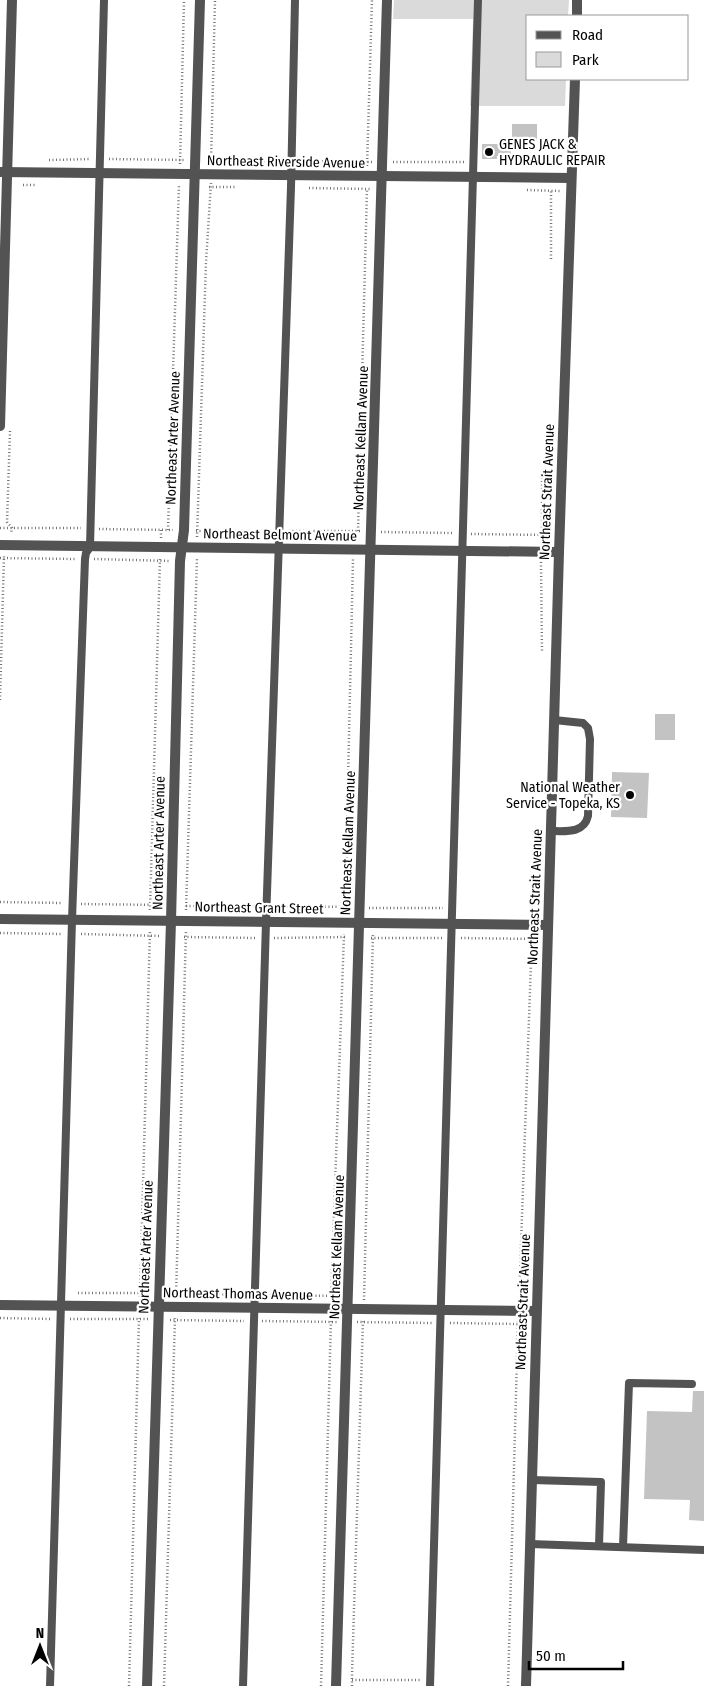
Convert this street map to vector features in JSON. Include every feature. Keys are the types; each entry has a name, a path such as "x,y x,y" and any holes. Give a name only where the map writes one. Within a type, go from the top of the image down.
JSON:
{"street":[{"path":"0,426 4,172 12,0"},
{"name":"Northeast Arter Avenue","path":"147,1686 171,921 180,561 184,520 200,0"},
{"name":"Northeast Kellam Avenue","path":"336,1686 349,1309 387,0"},
{"path":"577,0 577,15"},
{"name":"Northeast Strait Avenue","path":"526,1686 550,831 574,80"},
{"name":"Northeast Riverside Avenue","path":"4,172 571,178"},
{"name":"Northeast Belmont Avenue","path":"0,546 559,552"},
{"name":"Northeast Grant Street","path":"0,919 548,925"},
{"name":"Northeast Thomas Avenue","path":"0,1305 536,1311"}],"lane":[{"path":"50,1686 72,920 86,552 90,546 104,0"},
{"path":"243,1686 295,0"},
{"path":"430,1683 478,0"},
{"path":"550,831 574,830 587,822 588,816 590,739 588,728 583,723 554,720"},
{"path":"623,1547 629,1383 692,1384"},
{"path":"532,1480 601,1482 599,1546"},
{"path":"530,1544 704,1550"}],"path":[{"path":"168,530 184,0"},
{"path":"164,1686 197,548 206,262 211,175 214,0"},
{"path":"358,531 372,0"},
{"path":"43,160 474,162"},
{"path":"551,191 551,259"},
{"path":"129,1686 161,530"},
{"path":"321,1686 331,1309 345,923 353,559 349,550 349,531"},
{"path":"0,902 150,904 171,906 453,908"},
{"path":"62,1294 364,1295"},
{"path":"352,1680 430,1683"}],"green space":[{"path":"394,0 569,0 568,15 526,15 526,80 566,80 565,106 470,106 473,19 393,19"}],"building":[{"path":"512,124 537,124 537,141 512,141"},
{"path":"482,144 511,144 511,156 497,156 497,159 482,159"},
{"path":"655,714 675,714 675,740 655,740"},
{"name":"National Weather Service - Topeka, KS","path":"612,772 649,773 647,818 611,817"},
{"path":"693,1391 704,1391 704,1521 689,1520 690,1500 644,1499 647,1411 692,1412"}],"place":[{"name":"GENES JACK & HYDRAULIC REPAIR","path":"489,152"},
{"name":"National Weather Service - Topeka, KS","path":"630,795"}]}
